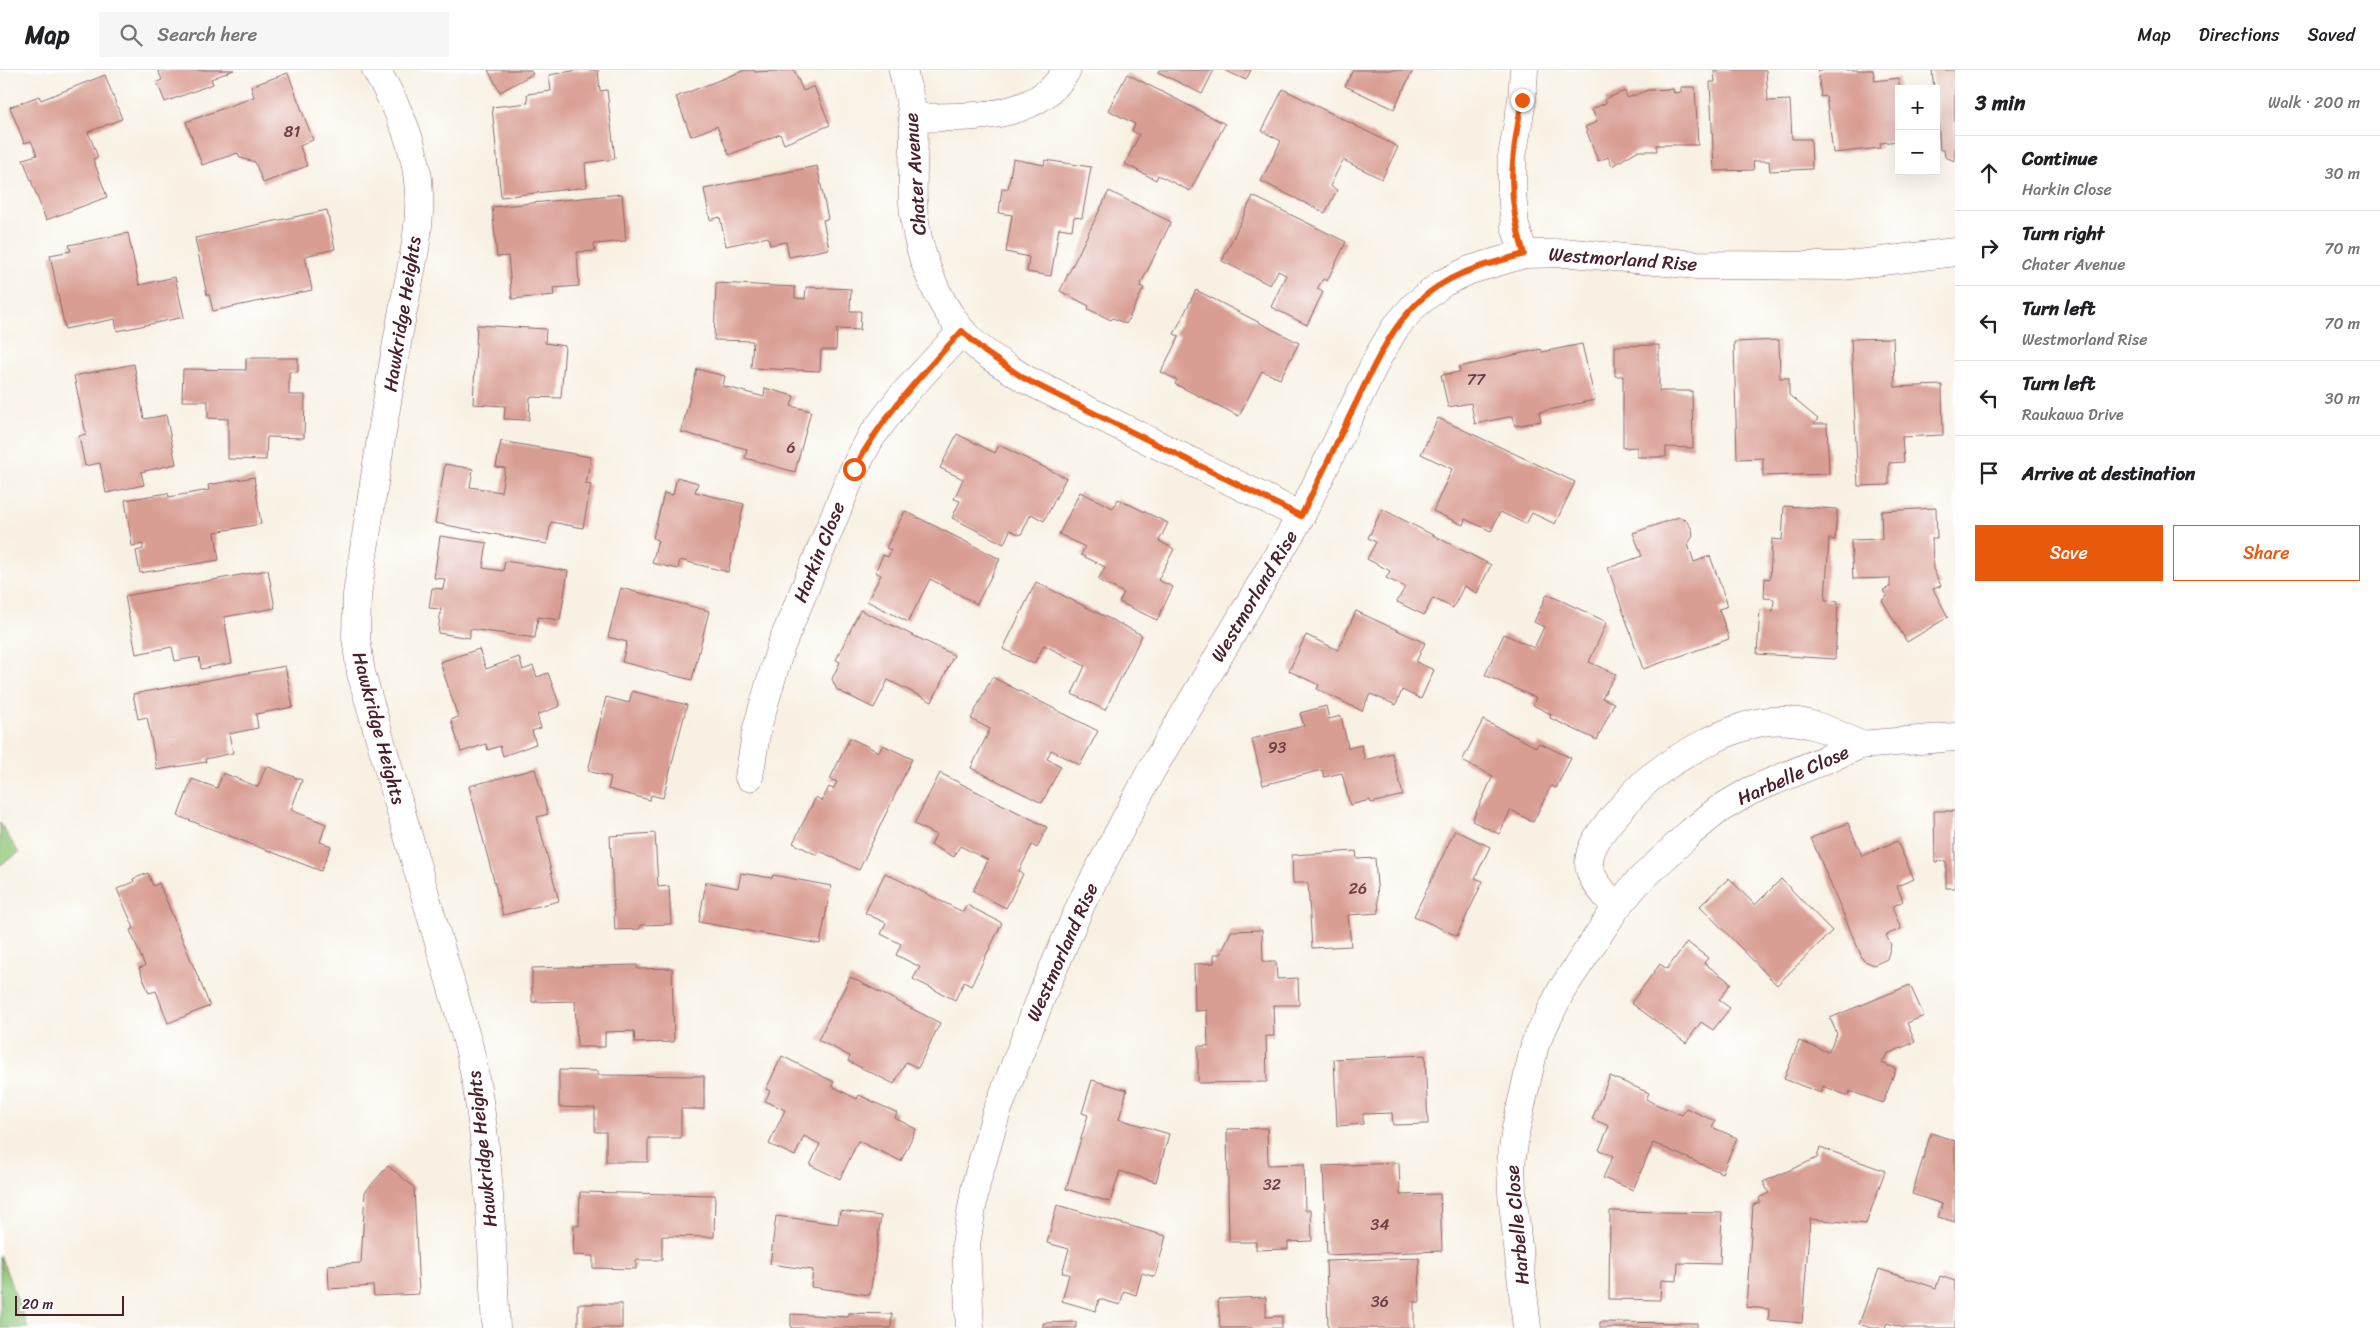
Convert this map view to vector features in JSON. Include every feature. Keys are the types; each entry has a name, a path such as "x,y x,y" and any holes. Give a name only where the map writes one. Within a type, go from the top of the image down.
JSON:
{"street":[{"name":"Hawkridge Heights","path":"376,70 396,104 402,119 415,164 419,194 411,270 401,321 357,595 356,638 361,673 468,1047 480,1096 489,1192 496,1328"},
{"name":"Chater Avenue","path":"902,70 913,118 914,214 919,242 928,270 944,304 962,331 985,352 1025,379 1301,516"},
{"path":"913,118 996,114 1023,107 1045,94 1067,70"},
{"path":"1524,70 1522,100 1512,157 1515,226 1524,254"},
{"name":"Westmorland Rise","path":"970,1328 966,1244 976,1184 996,1114 1044,990 1083,900 1151,771 1301,516 1379,355 1395,328 1414,306 1443,283 1470,270 1524,254 1573,253 1697,265 1842,266 1955,252"},
{"name":"Harkin Close","path":"749,777 757,728 781,646 854,469 871,437 902,396 962,331"},
{"name":"Harbelle Close","path":"1616,908 1593,878 1589,865 1590,851 1615,815 1650,778 1686,755 1741,726 1770,721 1797,722 1822,726 1860,745"},
{"name":"Harbelle Close","path":"1527,1328 1512,1193 1511,1164 1516,1128 1536,1044 1561,991 1616,908 1637,883 1690,832 1718,810 1750,791 1860,745 1955,737"}],"green space":[{"path":"0,823 19,853 0,865"},
{"path":"0,1255 28,1328 0,1328"}],"building":[{"path":"158,70 234,70 211,79 213,84 165,102 157,82 162,80"},
{"path":"488,70 530,70 533,74 500,92"},
{"path":"578,70 598,70 600,91 607,90 615,159 585,163 587,187 501,197 492,107 528,103 527,94 551,91 549,75"},
{"path":"745,70 754,70 755,72 794,70 803,91 814,86 830,125 784,144 780,134 729,155 717,126 691,136 676,97"},
{"path":"1159,70 1214,70 1202,94 1158,72"},
{"path":"1224,70 1251,70 1246,80"},
{"path":"1353,70 1413,70 1394,109 1345,86"},
{"path":"1714,70 1766,70 1768,101 1790,100 1792,139 1811,139 1812,169 1770,171 1769,161 1753,161 1754,170 1714,171 1710,82 1715,82"},
{"path":"1818,70 1873,70 1875,81 1899,78 1899,85 1895,85 1895,141 1880,143 1881,148 1833,153 1826,96 1821,97"},
{"path":"1932,70 1955,70 1955,161 1945,157 1944,150 1940,150 1940,85 1934,85"},
{"path":"288,73 313,140 300,146 307,166 263,183 255,162 240,158 238,153 202,165 186,122 254,97 251,86"},
{"path":"1127,74 1225,124 1190,191 1158,175 1156,180 1125,164 1139,135 1132,131 1135,124 1108,110"},
{"path":"105,75 122,119 88,132 98,157 93,159 107,197 46,220 23,159 37,155 31,141 24,143 10,107 39,96 41,100"},
{"path":"1681,87 1695,87 1698,145 1656,145 1657,151 1637,151 1612,166 1608,157 1598,161 1585,127 1597,122 1592,109 1606,103 1605,99 1625,91 1627,98 1648,90 1673,89 1674,93 1681,92"},
{"path":"1283,89 1398,147 1382,179 1343,160 1330,186 1337,190 1325,213 1261,181 1281,141 1262,131"},
{"path":"1013,159 1044,165 1045,160 1091,167 1082,218 1074,217 1072,230 1059,228 1051,276 1027,272 1029,257 1006,252 1012,215 999,213 1002,188 1008,189"},
{"path":"817,166 828,219 823,220 829,249 789,257 786,242 770,245 768,237 726,246 720,217 710,220 704,189"},
{"path":"1109,191 1171,222 1140,286 1144,288 1126,324 1113,318 1111,320 1088,309 1089,306 1060,291"},
{"path":"622,194 626,241 594,244 595,251 577,252 579,286 553,288 554,295 512,299 508,256 497,257 492,207"},
{"path":"1253,196 1346,242 1327,281 1323,279 1317,289 1323,292 1307,325 1271,307 1286,275 1278,271 1270,285 1222,261"},
{"path":"327,210 335,249 305,256 312,290 213,311 209,294 207,295 195,238"},
{"path":"128,233 139,285 175,277 184,317 117,331 115,319 65,329 50,255 71,251 69,245"},
{"path":"716,283 795,287 795,298 805,299 806,287 851,289 850,311 861,311 860,330 837,329 836,350 821,350 820,371 751,368 753,341 714,340"},
{"path":"1196,290 1299,343 1280,379 1262,371 1239,416 1175,384 1177,380 1161,372 1179,336 1174,334"},
{"path":"477,325 546,329 545,343 565,346 561,398 530,397 529,420 504,419 505,406 473,404"},
{"path":"1893,338 1895,387 1942,385 1943,435 1902,437 1904,462 1889,463 1889,485 1858,486 1851,339"},
{"path":"1779,340 1780,378 1789,378 1789,395 1818,419 1814,424 1827,424 1829,474 1763,476 1763,458 1737,459 1734,342"},
{"path":"1582,344 1595,400 1539,412 1541,421 1515,426 1513,416 1475,424 1471,403 1448,407 1441,375 1460,372 1459,367 1541,349 1542,352"},
{"path":"1659,345 1659,391 1692,391 1693,448 1666,447 1666,457 1637,457 1637,447 1623,448 1623,376 1615,376 1615,346"},
{"path":"246,358 298,358 298,372 289,372 289,395 305,395 304,438 267,437 266,460 228,459 228,419 208,418 208,401 182,401 183,369 246,370"},
{"path":"134,364 144,419 166,415 176,464 141,472 144,485 106,493 100,463 85,466 79,436 86,434 74,376"},
{"path":"697,369 725,376 723,386 764,397 765,388 794,396 791,406 811,411 795,472 745,458 747,449 681,432"},
{"path":"1438,418 1575,482 1555,524 1532,513 1526,524 1500,512 1491,531 1465,519 1463,525 1433,511 1452,469 1421,454"},
{"path":"957,434 995,453 999,445 1066,478 1044,521 1031,514 1021,535 1010,530 1004,544 952,518 960,501 954,499 963,479 940,468"},
{"path":"501,441 591,457 586,484 591,485 583,528 551,522 547,544 435,523 445,464 473,469 470,487 501,492 505,468 496,467"},
{"path":"254,477 261,524 215,532 219,560 140,573 136,551 143,549 143,544 132,546 125,500 168,493 169,497 209,490 208,485"},
{"path":"677,477 698,483 695,492 744,504 728,572 680,560 678,569 652,563 658,540 653,538 664,493 673,495"},
{"path":"1080,492 1113,508 1118,499 1168,523 1159,541 1174,549 1158,580 1173,587 1157,620 1119,602 1124,593 1098,580 1105,567 1081,555 1085,547 1059,534"},
{"path":"1784,506 1837,509 1835,540 1829,539 1825,600 1838,601 1835,659 1757,654 1760,610 1773,611 1774,599 1764,598 1765,578 1770,579 1772,539 1782,540"},
{"path":"1936,508 1937,538 1932,538 1933,569 1941,586 1933,589 1948,617 1907,642 1882,600 1887,597 1883,590 1890,587 1890,578 1853,579 1851,540 1882,539 1881,511"},
{"path":"1382,509 1491,565 1477,593 1464,586 1453,608 1433,598 1424,615 1397,602 1405,587 1386,578 1390,571 1367,559 1376,542 1368,538"},
{"path":"905,511 1000,559 977,604 930,579 908,622 867,601 881,575 875,572 883,555 888,557 891,550 886,548"},
{"path":"1679,517 1685,519 1692,529 1693,536 1688,544 1694,562 1710,556 1728,606 1719,609 1729,639 1643,669 1608,568 1642,556 1633,533"},
{"path":"440,536 487,543 483,568 503,571 505,561 568,571 560,620 538,617 535,638 470,629 470,638 438,633 441,609 429,608 432,588 443,589 445,579 434,578"},
{"path":"268,570 275,608 224,617 232,663 201,669 199,657 175,661 172,647 136,654 125,596"},
{"path":"1036,582 1142,635 1105,710 1072,694 1085,666 1044,645 1034,664 1003,649"},
{"path":"621,588 709,611 692,680 622,662 627,642 608,637"},
{"path":"1547,594 1607,622 1589,662 1616,674 1602,698 1614,703 1597,740 1550,718 1551,714 1533,705 1536,698 1485,675 1504,634 1534,648 1544,627 1534,622"},
{"path":"860,610 954,655 932,702 888,680 874,708 837,690 832,679 840,662 836,660"},
{"path":"1356,611 1425,643 1416,662 1434,670 1421,699 1402,690 1396,705 1370,694 1362,711 1317,689 1319,685 1289,671 1306,635 1338,650"},
{"path":"479,649 486,669 519,657 523,670 533,666 537,677 548,673 560,706 537,715 541,728 532,731 536,744 503,756 500,746 488,750 486,744 461,752 451,720 458,717 440,662"},
{"path":"285,666 293,707 256,714 258,728 229,734 233,753 205,759 206,762 157,770 147,717 138,719 133,694"},
{"path":"992,677 1098,731 1080,765 1051,750 1047,759 1061,766 1042,803 971,768 990,729 971,719"},
{"path":"632,691 687,705 663,798 651,795 650,800 608,789 611,777 588,771 606,697 629,703"},
{"path":"1326,706 1329,719 1341,716 1348,748 1361,745 1365,760 1392,753 1403,795 1371,803 1370,800 1350,805 1342,773 1324,777 1322,770 1263,785 1252,739 1304,726 1300,713"},
{"path":"1483,720 1536,747 1539,743 1571,758 1556,788 1551,786 1533,822 1511,810 1499,834 1472,821 1493,776 1462,761"},
{"path":"850,738 879,752 883,745 912,759 859,870 820,851 817,855 793,843 816,797 822,801 829,787 833,789 837,782 830,779"},
{"path":"266,766 302,780 291,810 326,824 320,842 331,846 321,871 178,816 192,779 217,788 223,773 258,787"},
{"path":"535,769 548,814 537,817 559,901 503,915 469,786"},
{"path":"940,773 1047,827 1037,848 1032,845 1019,871 1023,874 1006,908 973,891 988,860 960,846 954,857 931,845 936,835 914,824"},
{"path":"1934,811 1955,811 1955,888 1946,888 1946,861 1935,862"},
{"path":"1848,823 1862,856 1897,841 1914,879 1897,886 1903,901 1892,907 1901,929 1886,935 1891,945 1887,959 1874,965 1863,960 1811,838"},
{"path":"1455,830 1490,847 1475,878 1483,881 1457,936 1414,916"},
{"path":"655,833 658,887 669,886 671,924 640,925 640,929 615,930 610,836"},
{"path":"1356,851 1357,859 1375,858 1379,913 1348,915 1351,946 1312,948 1308,883 1293,883 1292,855"},
{"path":"148,873 153,886 159,883 210,1006 168,1023 156,991 149,993 139,968 145,966 130,930 134,928 117,889 134,882 133,879"},
{"path":"741,873 772,878 773,875 831,886 820,944 699,922 706,882 738,888"},
{"path":"885,873 963,912 967,905 1002,923 971,986 964,982 955,1000 913,979 920,967 896,955 901,944 881,934 886,923 865,913"},
{"path":"1729,878 1755,905 1781,879 1832,931 1777,985 1700,906"},
{"path":"1262,930 1263,962 1276,962 1277,979 1298,978 1299,1005 1273,1005 1274,1036 1266,1036 1267,1082 1198,1083 1198,1046 1208,1046 1207,1010 1195,1011 1194,964 1214,963 1214,954 1221,954 1231,931"},
{"path":"1687,942 1708,958 1704,963 1731,983 1719,1000 1730,1008 1713,1030 1701,1022 1686,1043 1631,1003 1660,964 1667,969"},
{"path":"637,965 638,969 672,968 674,1042 635,1043 634,1031 605,1032 605,1047 577,1047 575,1001 532,1002 532,968"},
{"path":"850,977 940,1023 918,1068 906,1062 894,1084 848,1061 850,1056 818,1040"},
{"path":"1910,985 1924,1016 1907,1023 1915,1042 1887,1054 1882,1063 1896,1069 1883,1103 1850,1091 1848,1096 1823,1086 1821,1093 1784,1079 1799,1041 1828,1052 1837,1034 1830,1018"},
{"path":"1425,1055 1428,1124 1393,1125 1392,1113 1363,1114 1363,1124 1337,1126 1334,1059"},
{"path":"782,1056 834,1082 832,1086 857,1099 859,1095 897,1113 895,1118 916,1129 901,1161 858,1141 840,1179 810,1165 820,1144 804,1136 795,1156 769,1144 785,1110 765,1101 770,1091 766,1089"},
{"path":"559,1070 598,1071 598,1075 704,1076 704,1109 681,1109 681,1138 648,1138 648,1162 606,1162 606,1132 595,1132 595,1108 559,1107"},
{"path":"1610,1076 1649,1093 1646,1099 1653,1103 1682,1115 1686,1108 1715,1121 1712,1127 1737,1138 1722,1173 1653,1143 1633,1190 1603,1178 1613,1156 1599,1150 1609,1126 1592,1119"},
{"path":"1092,1080 1127,1090 1119,1119 1169,1134 1156,1182 1120,1171 1110,1202 1066,1189 1088,1115 1082,1113"},
{"path":"1267,1128 1268,1165 1304,1164 1305,1210 1311,1210 1312,1241 1288,1242 1288,1249 1256,1250 1256,1242 1229,1242 1227,1129"},
{"path":"1931,1133 1955,1141 1955,1222 1938,1217 1942,1204 1912,1194"},
{"path":"1820,1147 1885,1171 1866,1224 1810,1219 1802,1323 1768,1320 1769,1309 1746,1307 1753,1205 1760,1202 1759,1198 1769,1193 1763,1182 1817,1158"},
{"path":"1399,1163 1400,1195 1440,1194 1442,1251 1327,1255 1323,1166"},
{"path":"388,1166 414,1187 419,1294 374,1296 373,1286 329,1289 328,1265 361,1263 365,1192"},
{"path":"580,1192 715,1195 714,1237 662,1236 662,1260 636,1260 636,1269 593,1268 593,1256 573,1255 574,1225 579,1226"},
{"path":"1057,1205 1166,1236 1155,1277 1142,1273 1136,1295 1124,1291 1120,1305 1099,1299 1096,1311 1062,1301 1069,1274 1062,1273 1069,1249 1047,1243"},
{"path":"840,1211 881,1216 870,1295 811,1287 813,1270 770,1264 776,1216 838,1224"},
{"path":"1610,1211 1722,1213 1720,1264 1678,1263 1677,1281 1661,1280 1660,1300 1609,1299"},
{"path":"1419,1258 1420,1302 1414,1302 1414,1328 1328,1328 1326,1261"},
{"path":"1879,1269 1936,1288 1940,1276 1955,1281 1955,1328 1903,1328 1887,1323 1885,1328 1871,1328 1859,1324"},
{"path":"1266,1297 1266,1317 1282,1316 1282,1328 1220,1328 1218,1299"},
{"path":"578,1304 622,1304 622,1328 578,1328"},
{"path":"849,1313 892,1314 891,1328 791,1328 791,1314 848,1317"},
{"path":"1076,1322 1076,1328 1043,1328 1043,1323"},
{"path":"1600,1322 1697,1323 1697,1328 1600,1328"}],"route":[{"path":"854,469 871,437 902,396 962,331 985,352 1025,379 1279,507 1301,516 1379,355 1395,328 1414,306 1443,283 1470,270 1524,254 1515,226 1512,194 1512,157 1522,100"}]}
